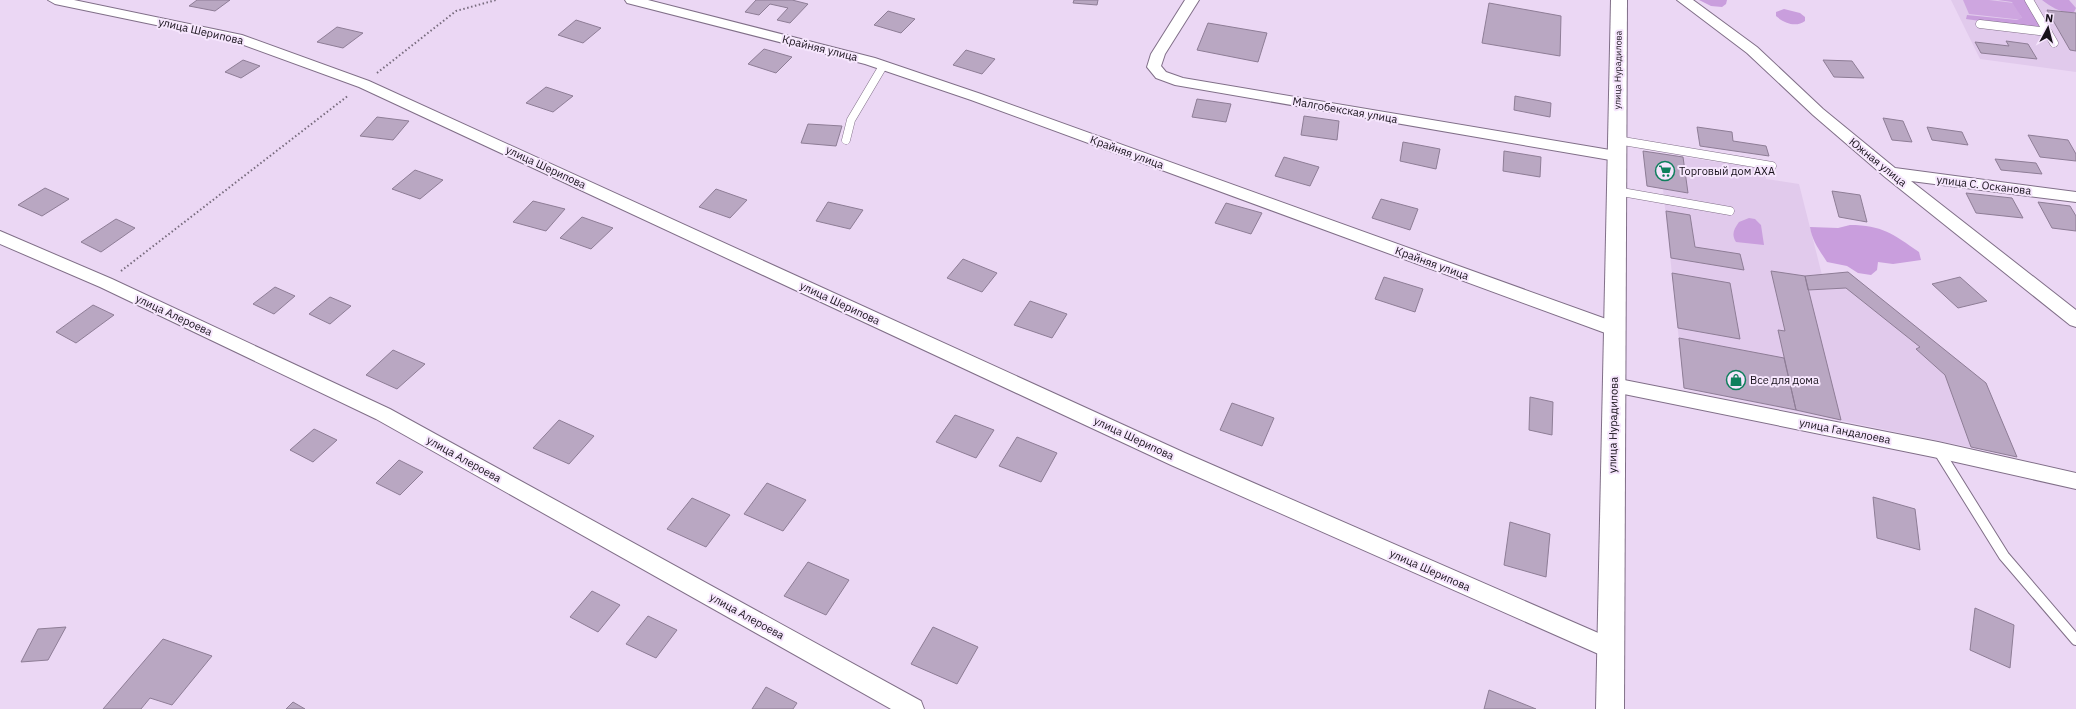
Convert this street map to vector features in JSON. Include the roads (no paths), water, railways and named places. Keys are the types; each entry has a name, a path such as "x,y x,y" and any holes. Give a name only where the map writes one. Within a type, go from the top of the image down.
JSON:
{"street":[{"name":"улица Шерипова","path":"55,0 237,38 364,84 1178,459 1611,649"},
{"name":"Крайняя улица","path":"632,0 883,66 991,102 1614,329"},
{"name":"Малгобекская улица","path":"1192,0 1158,54 1154,67 1161,75 1180,82 1249,94 1617,148"},
{"name":"улица Нурадилова","path":"1610,709 1619,0"},
{"name":"Южная улица","path":"1684,0 1752,50 1818,112 1891,173 2076,320"},
{"name":"улица С. Осканова","path":"1891,173 2076,197"},
{"name":"улица Алероева","path":"0,237 106,283 383,414 913,709"},
{"name":"улица Гандалоева","path":"1614,385 1938,450 2076,481"}],"lane":[{"path":"2030,0 2054,43"},
{"path":"1980,24 2048,32"},
{"path":"846,140 851,120 883,66"},
{"path":"1617,148 1772,166"},
{"path":"1616,191 1730,211"},
{"path":"1938,450 2004,556 2076,640"}],"place":[{"name":"Торговый дом АХА","path":"1665,171"},
{"name":"Все для дома","path":"1736,380"}]}
